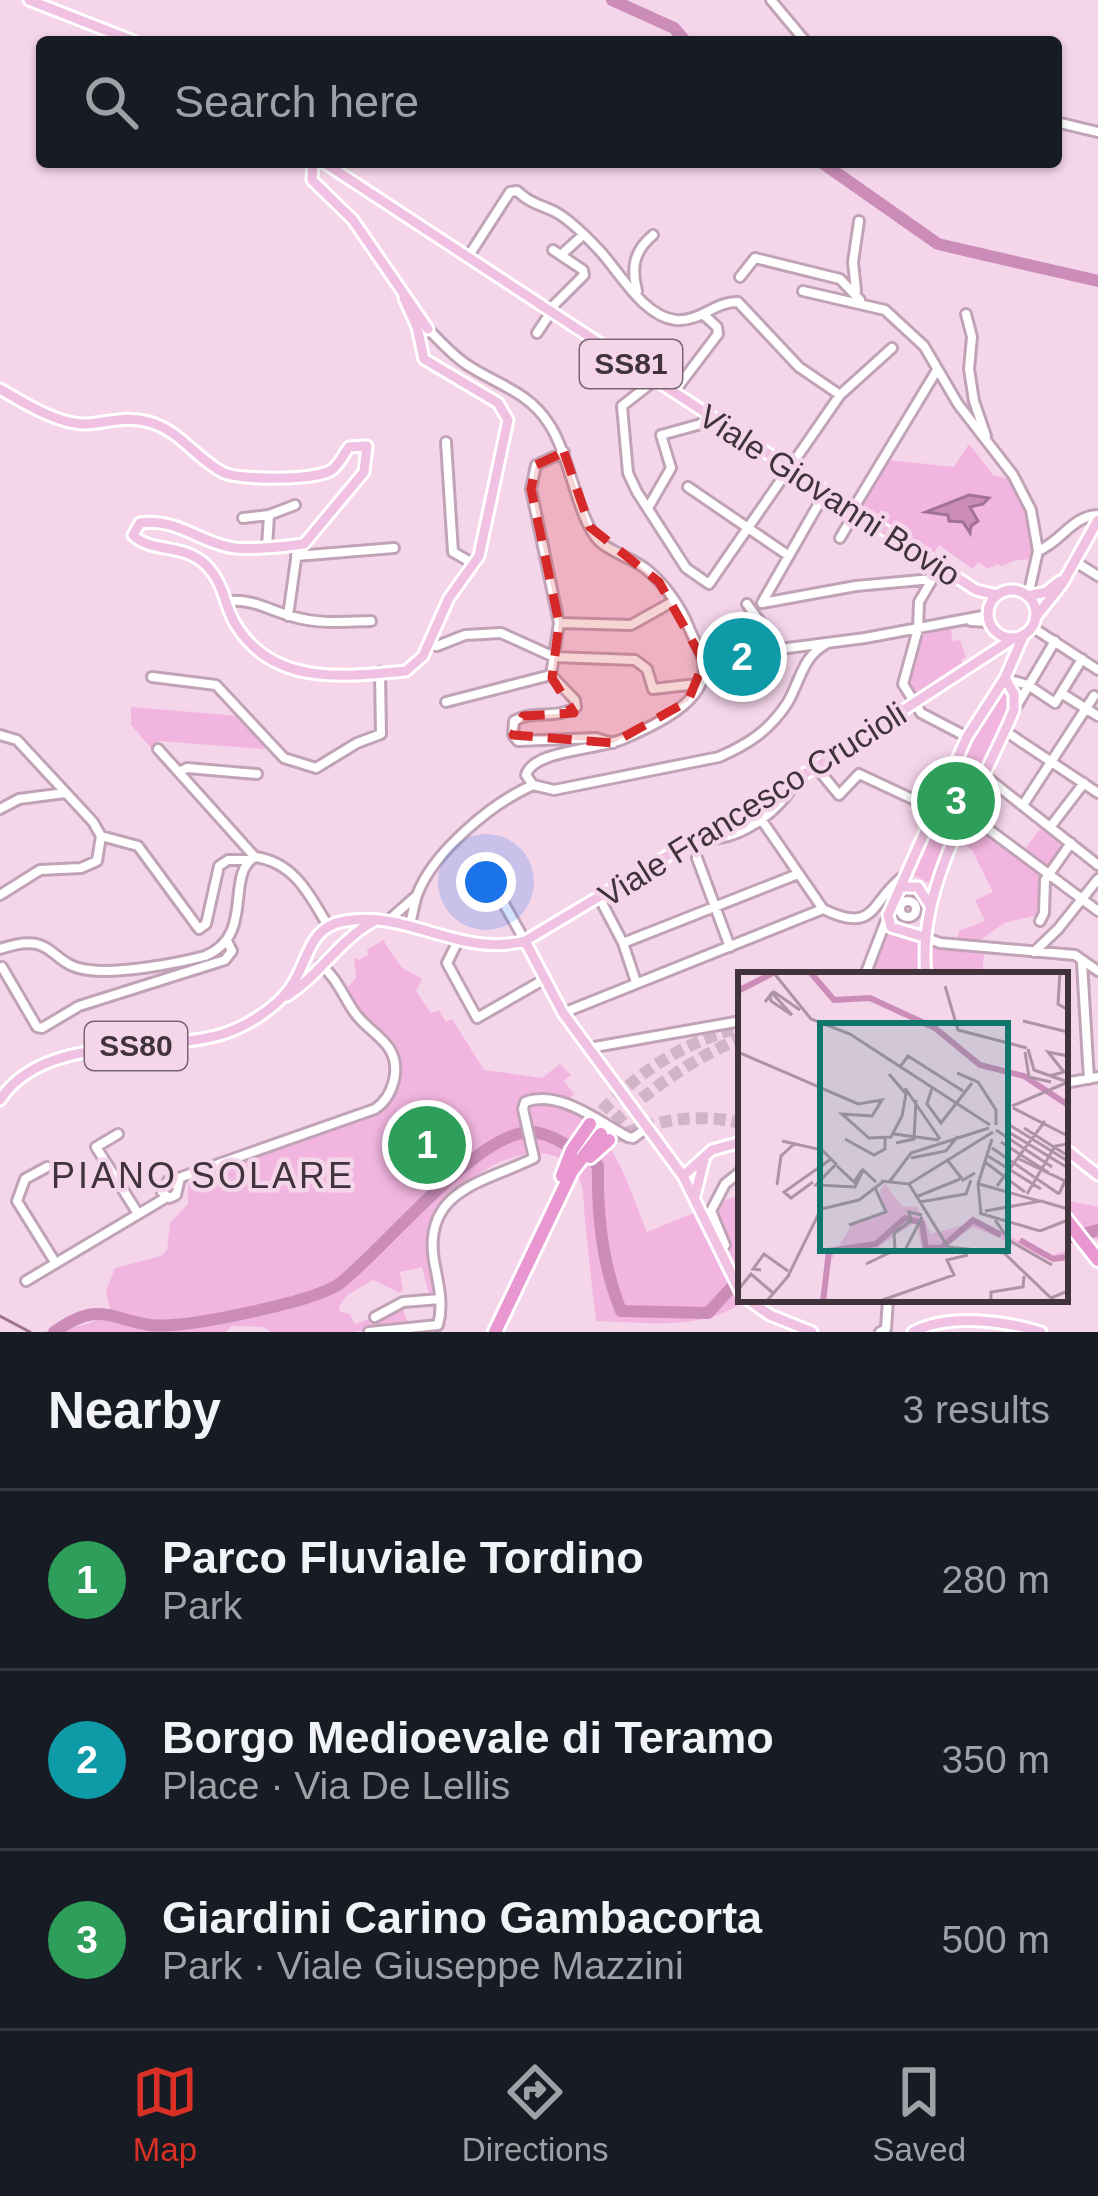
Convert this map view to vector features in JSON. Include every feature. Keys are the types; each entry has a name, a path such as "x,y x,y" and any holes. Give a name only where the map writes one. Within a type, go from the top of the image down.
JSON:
{"highway":[{"path":"495,1332 550,1218 566,1164 598,1135 550,1218"},
{"path":"1068,1220 1095,1257"}],"main road":[{"path":"29,0 121,36"},
{"path":"0,389 69,422 123,417 149,422 192,445 223,472 246,479 323,475 334,469 349,448 367,446 364,472 322,528 297,550 234,548 154,521 135,527 136,540 173,546 205,564 229,601 232,622 255,650 287,671 406,671 416,666 483,543 507,428 506,411 420,353 424,335 404,298 353,220 312,180 313,168"},
{"name":"Viale Giovanni Bovio","path":"332,168 976,590"},
{"path":"990,622 1001,635 1026,629 1064,578 1098,517"},
{"path":"926,972 922,931 930,900 1014,710 1006,658 990,622 997,595 1053,588 1064,578"},
{"name":"SS81","path":"976,590 997,595"},
{"name":"SS81","path":"976,590 990,622"},
{"path":"922,931 892,927 887,918 967,737 1006,676 1026,629 1034,604 1024,594"},
{"name":"Viale Francesco Crucioli","path":"976,661 990,622"},
{"name":"Viale Francesco Crucioli","path":"525,941 816,767 1026,629"},
{"path":"996,693 1014,694"},
{"path":"905,875 926,887 930,900"},
{"path":"902,887 918,887 930,900"},
{"path":"333,952 334,937 328,926 385,919 458,941 502,945 525,941 563,1013 647,1128 688,1174 695,1201 738,1285"},
{"name":"SS80","path":"0,1097 13,1084 70,1055 220,1035 240,1027 306,982 347,937 385,919"},
{"name":"SS80","path":"278,1001 307,951 328,926"},
{"path":"307,951 321,965"},
{"path":"688,1174 707,1153 738,1143"},
{"path":"1068,1151 1098,1175"},
{"path":"752,1302 770,1316 812,1332"},
{"path":"913,1332 924,1326 1000,1322 1041,1332"}],"street":[{"path":"770,0 801,36"},
{"path":"1062,123 1098,132"},
{"path":"469,257 510,192 517,190 535,207 550,209 583,235 663,317 704,315 722,304 738,302 799,367 840,395"},
{"path":"858,297 853,262 859,221"},
{"path":"537,333 550,311 584,275 557,253 583,235"},
{"path":"638,295 633,270 638,248 653,235"},
{"path":"740,277 755,258 840,279 858,297 891,313 924,346 1031,510 1038,550 1033,578 1024,594"},
{"path":"803,291 858,297"},
{"path":"966,314 972,337 974,400 988,443"},
{"path":"674,392 718,334 704,315"},
{"path":"424,335 439,340 465,364 523,394 547,419 590,527 604,544 650,571 674,601 704,662 699,684 677,710 613,743 536,759 526,776 533,785 554,790 719,757 740,748 772,724 812,654 826,644"},
{"path":"655,380 625,400 628,473 686,568 710,584 840,395 892,348"},
{"path":"840,538 938,370"},
{"path":"648,508 671,468 661,435 701,424 708,415"},
{"path":"446,442 453,552 474,564"},
{"path":"551,675 559,622 531,489 536,465 564,452"},
{"path":"688,487 789,556"},
{"path":"826,491 762,603 856,586 932,579"},
{"path":"243,518 295,505"},
{"path":"267,547 269,514"},
{"path":"1038,550 1056,543 1078,520 1098,517"},
{"path":"288,616 297,550 394,548"},
{"path":"1074,561 1098,576"},
{"path":"940,566 919,602 919,629 903,677 912,704 921,713 967,737"},
{"path":"1033,578 1053,588"},
{"path":"229,601 257,602 288,616 321,623 371,621"},
{"path":"559,622 631,625 674,601"},
{"path":"746,604 780,649 970,620 990,622"},
{"path":"1026,629 1098,669"},
{"path":"437,646 465,634 501,633 554,657 634,660 646,669 653,689 699,684"},
{"path":"1014,710 1055,641"},
{"path":"1058,698 1081,661"},
{"path":"152,677 216,685 284,758 316,768 381,734 374,672"},
{"path":"551,675 576,707 560,715 523,716 514,721 513,735 518,741 596,738 613,743"},
{"path":"446,701 551,675"},
{"path":"1006,676 1098,716"},
{"path":"1023,806 1096,693"},
{"path":"1005,731 1098,793"},
{"path":"0,735 17,740 101,836 138,846 186,915 202,929 219,866 228,860 251,858 270,860 292,872 328,926"},
{"path":"158,748 251,858"},
{"path":"816,767 839,795 859,774 934,809"},
{"path":"178,772 187,768 257,774"},
{"path":"985,776 1098,865"},
{"path":"700,838 710,840 763,820 796,779"},
{"path":"1051,826 1084,783"},
{"path":"410,923 430,872 497,804 533,785"},
{"path":"0,809 19,799 67,793"},
{"path":"752,806 823,909 840,917 861,920 877,910 905,875"},
{"path":"968,814 1098,911"},
{"path":"0,895 40,869 81,868 98,861 101,836"},
{"path":"1040,921 1049,872 1071,843"},
{"path":"0,949 23,941 38,942 76,967 99,970 213,953 227,940 237,919 251,858"},
{"path":"697,858 730,947"},
{"path":"485,870 525,941"},
{"path":"623,943 798,874"},
{"path":"1034,952 1098,879"},
{"path":"385,919 417,896"},
{"path":"600,899 636,982"},
{"path":"563,1013 823,909"},
{"path":"867,972 887,918"},
{"path":"922,931 944,940"},
{"path":"922,931 940,943 1079,958 1097,969"},
{"path":"2,968 37,1027 42,1028 79,1006 225,960 232,951 227,940"},
{"path":"458,941 447,963 477,1018 545,979"},
{"path":"333,952 339,985"},
{"path":"1079,958 1093,1078"},
{"path":"26,1281 162,1197 163,1185 375,1109 386,1101 394,1080 393,1056 358,1018 321,965"},
{"path":"587,1047 738,1022"},
{"path":"596,1060 604,1047"},
{"path":"369,1332 438,1325 434,1228 473,1182 534,1158 523,1109 529,1100 551,1098 628,1137 647,1128"},
{"path":"118,1134 96,1147 137,1212"},
{"path":"46,1167 25,1179 17,1201 55,1262"},
{"path":"725,1245 711,1211 725,1184 738,1173"},
{"path":"374,1316 403,1302 440,1299"},
{"path":"880,1332 889,1319 888,1302"}],"highlighted area":[{"path":"564,452 590,527 659,582 704,662 688,701 613,743 513,735 523,716 574,713 552,678 559,623 531,489 536,465"}],"shaded area":[{"path":"969,444 993,475 1012,480 1029,511 1036,559 988,569 978,562 973,569 939,545 933,554 857,505 889,460 954,467"},
{"path":"969,495 989,498 970,507 978,521 970,533 963,522 926,512"},
{"path":"951,628 952,641 960,640 966,657 961,660 963,665 915,701 910,683 922,635"},
{"path":"1002,690 1008,690 1015,701 985,776 1006,792 982,824 1022,853 1045,822 1071,843 1049,872 1041,914 1004,923 978,942 957,939 959,931 985,921 975,900 993,892 972,850 958,840 936,887 906,871 967,737"},
{"path":"131,707 240,716 266,743 264,749 159,741 152,749 131,725"},
{"path":"889,923 924,937 926,972 867,972"},
{"path":"383,940 402,968 422,979 416,991 431,1013 439,1010 446,1022 452,1019 484,1070 542,1078 560,1064 571,1075 564,1081 574,1094 561,1107 594,1128 606,1143 647,1232 738,1195 741,1302 694,1321 596,1321 580,1181 566,1163 548,1154 526,1154 503,1161 459,1188 432,1223 429,1260 437,1297 430,1298 422,1267 400,1272 400,1293 373,1280 346,1296 339,1307 355,1324 402,1307 408,1323 353,1332 271,1332 263,1327 231,1326 226,1332 42,1332 79,1326 104,1315 110,1309 106,1291 115,1268 161,1256 167,1250 170,1223 188,1204 188,1180 387,1105 398,1077 385,1038 361,1014 347,988 356,978 354,958 368,955 367,950"},
{"path":"930,944 985,948 982,972 933,972"},
{"path":"1068,1201 1098,1207 1098,1240 1068,1230"}],"waterway":[{"path":"612,0 674,28 681,36"},
{"path":"830,168 938,244 1098,281"},
{"path":"54,1332 93,1314 150,1325 182,1324 324,1292 358,1268 485,1150 532,1132 557,1140 598,1165 602,1240 621,1311 708,1313 738,1280"},
{"path":"1068,1238 1098,1230"},
{"path":"0,1316 30,1332"}],"tunnel":[{"path":"590,1124 658,1064 738,1028"},
{"path":"601,1134 667,1080 738,1039"},
{"path":"609,1140 674,1120 738,1123"}],"place":[{"name":"Borgo Medioevale di Teramo","path":"742,657"},
{"name":"Giardini Carino Gambacorta","path":"956,801"},
{"name":"Parco Fluviale Tordino","path":"427,1145"}],"district":[{"name":"PIANO SOLARE","path":"203,1175"}]}
